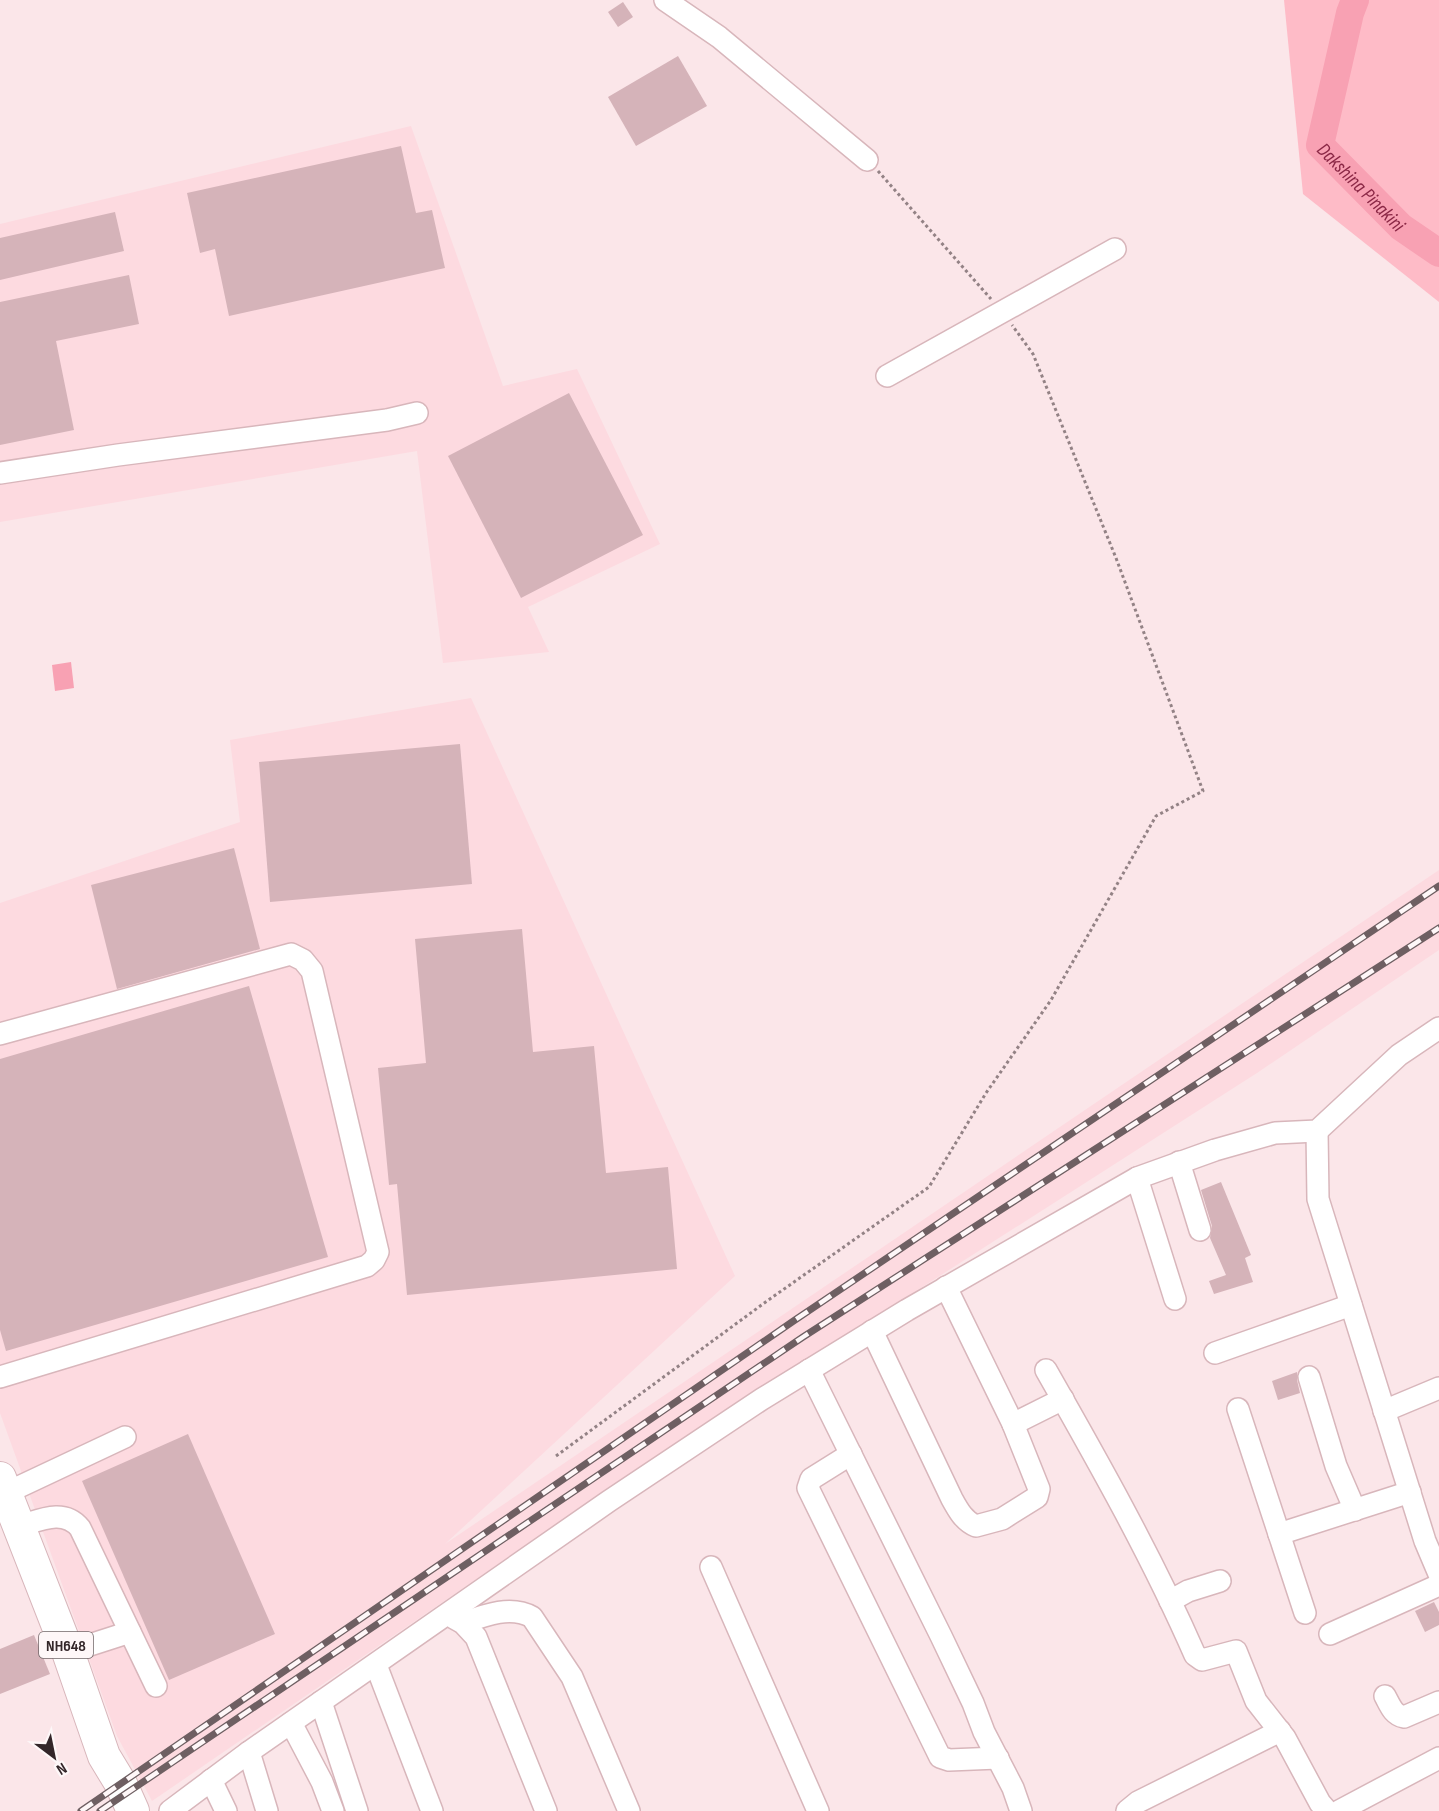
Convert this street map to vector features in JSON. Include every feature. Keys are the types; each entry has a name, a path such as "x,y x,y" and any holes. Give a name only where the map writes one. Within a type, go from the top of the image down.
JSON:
{"highway":[{"name":"NH648","path":"3,1486 68,1652 104,1756 133,1811"}],"street":[{"path":"665,0 719,37 867,160"},
{"path":"888,376 1115,249"},
{"path":"0,473 118,455 387,420 417,413"},
{"path":"0,1034 291,954 303,960 312,971 378,1252 367,1266 0,1377"},
{"path":"170,1811 321,1702 376,1665 455,1619 609,1501 872,1331 1137,1178 1215,1149 1275,1133 1317,1131 1399,1055 1439,1028"},
{"path":"1317,1131 1318,1199 1425,1540 1439,1574"},
{"path":"1179,1162 1200,1230"},
{"path":"1137,1178 1175,1299"},
{"path":"872,1331 952,1499 967,1521 976,1526 1002,1519 1037,1497 1040,1489 1013,1424 946,1287"},
{"path":"1215,1353 1351,1305"},
{"path":"809,1370 941,1636 1022,1811"},
{"path":"1046,1370 1170,1601 1198,1659 1202,1660 1236,1651 1256,1701 1280,1731 1320,1803 1327,1811"},
{"path":"1309,1377 1336,1466 1355,1510"},
{"path":"1384,1411 1439,1388"},
{"path":"1013,1424 1062,1399"},
{"path":"1238,1409 1305,1612"},
{"path":"3,1486 125,1437"},
{"path":"851,1455 811,1479 808,1488 940,1756 949,1760 998,1758"},
{"path":"1279,1534 1410,1492"},
{"path":"20,1526 54,1516 66,1517 80,1528 156,1686"},
{"path":"711,1567 818,1811"},
{"path":"1170,1601 1188,1591 1220,1581"},
{"path":"1330,1634 1439,1585"},
{"path":"455,1619 512,1611 524,1612 532,1617 572,1677 629,1811"},
{"path":"455,1619 476,1637 546,1811"},
{"path":"68,1652 130,1632"},
{"path":"376,1665 432,1811"},
{"path":"1385,1696 1394,1712 1404,1717 1439,1702"},
{"path":"321,1702 357,1811"},
{"path":"291,1723 322,1782 333,1811"},
{"path":"1127,1811 1138,1802 1280,1731"},
{"path":"249,1752 267,1811"},
{"path":"1339,1811 1439,1758"},
{"path":"211,1780 226,1811"}],"path":[{"path":"556,1456 767,1301 929,1187 986,1093 1051,1000 1156,816 1203,790 1116,558 1033,354 1003,312 867,160"}],"shaded area":[{"path":"1284,0 1439,0 1439,302 1303,194"},
{"path":"411,126 503,386 577,369 660,544 528,607 549,652 443,663 417,451 0,522 0,224"},
{"path":"71,662 74,688 55,691 52,665"},
{"path":"471,698 735,1276 445,1544 1439,870 1439,950 1257,1073 630,1474 152,1801 117,1736 0,1413 0,903 240,822 230,740"}],"building":[{"path":"623,2 633,17 618,27 608,12"},
{"path":"678,56 707,106 636,146 608,97"},
{"path":"401,146 416,213 432,210 445,268 229,316 215,249 200,253 187,193"},
{"path":"115,212 124,251 0,280 0,238"},
{"path":"129,275 139,324 56,341 74,430 0,445 0,302"},
{"path":"569,393 643,535 521,598 448,456"},
{"path":"460,744 472,884 270,902 259,762"},
{"path":"234,848 260,949 117,989 91,885"},
{"path":"522,929 533,1052 594,1046 606,1173 668,1167 677,1269 407,1295 397,1184 389,1185 378,1068 426,1063 415,939"},
{"path":"249,986 328,1257 6,1351 0,1330 0,1059"},
{"path":"1221,1182 1251,1255 1245,1258 1253,1282 1214,1294 1209,1281 1226,1275 1210,1238 1212,1226 1201,1190"},
{"path":"1297,1372 1300,1393 1278,1400 1272,1381"},
{"path":"188,1434 275,1634 169,1680 82,1481"},
{"path":"1434,1602 1439,1612 1439,1625 1425,1632 1415,1611"},
{"path":"34,1635 50,1674 0,1694 0,1649"}],"waterway":[{"name":"Dakshina Pinakini","path":"1355,0 1350,13 1320,145 1401,227 1439,253"}],"railway":[{"path":"81,1811 792,1322 1439,886"},
{"path":"100,1811 803,1337 1439,928"}]}
